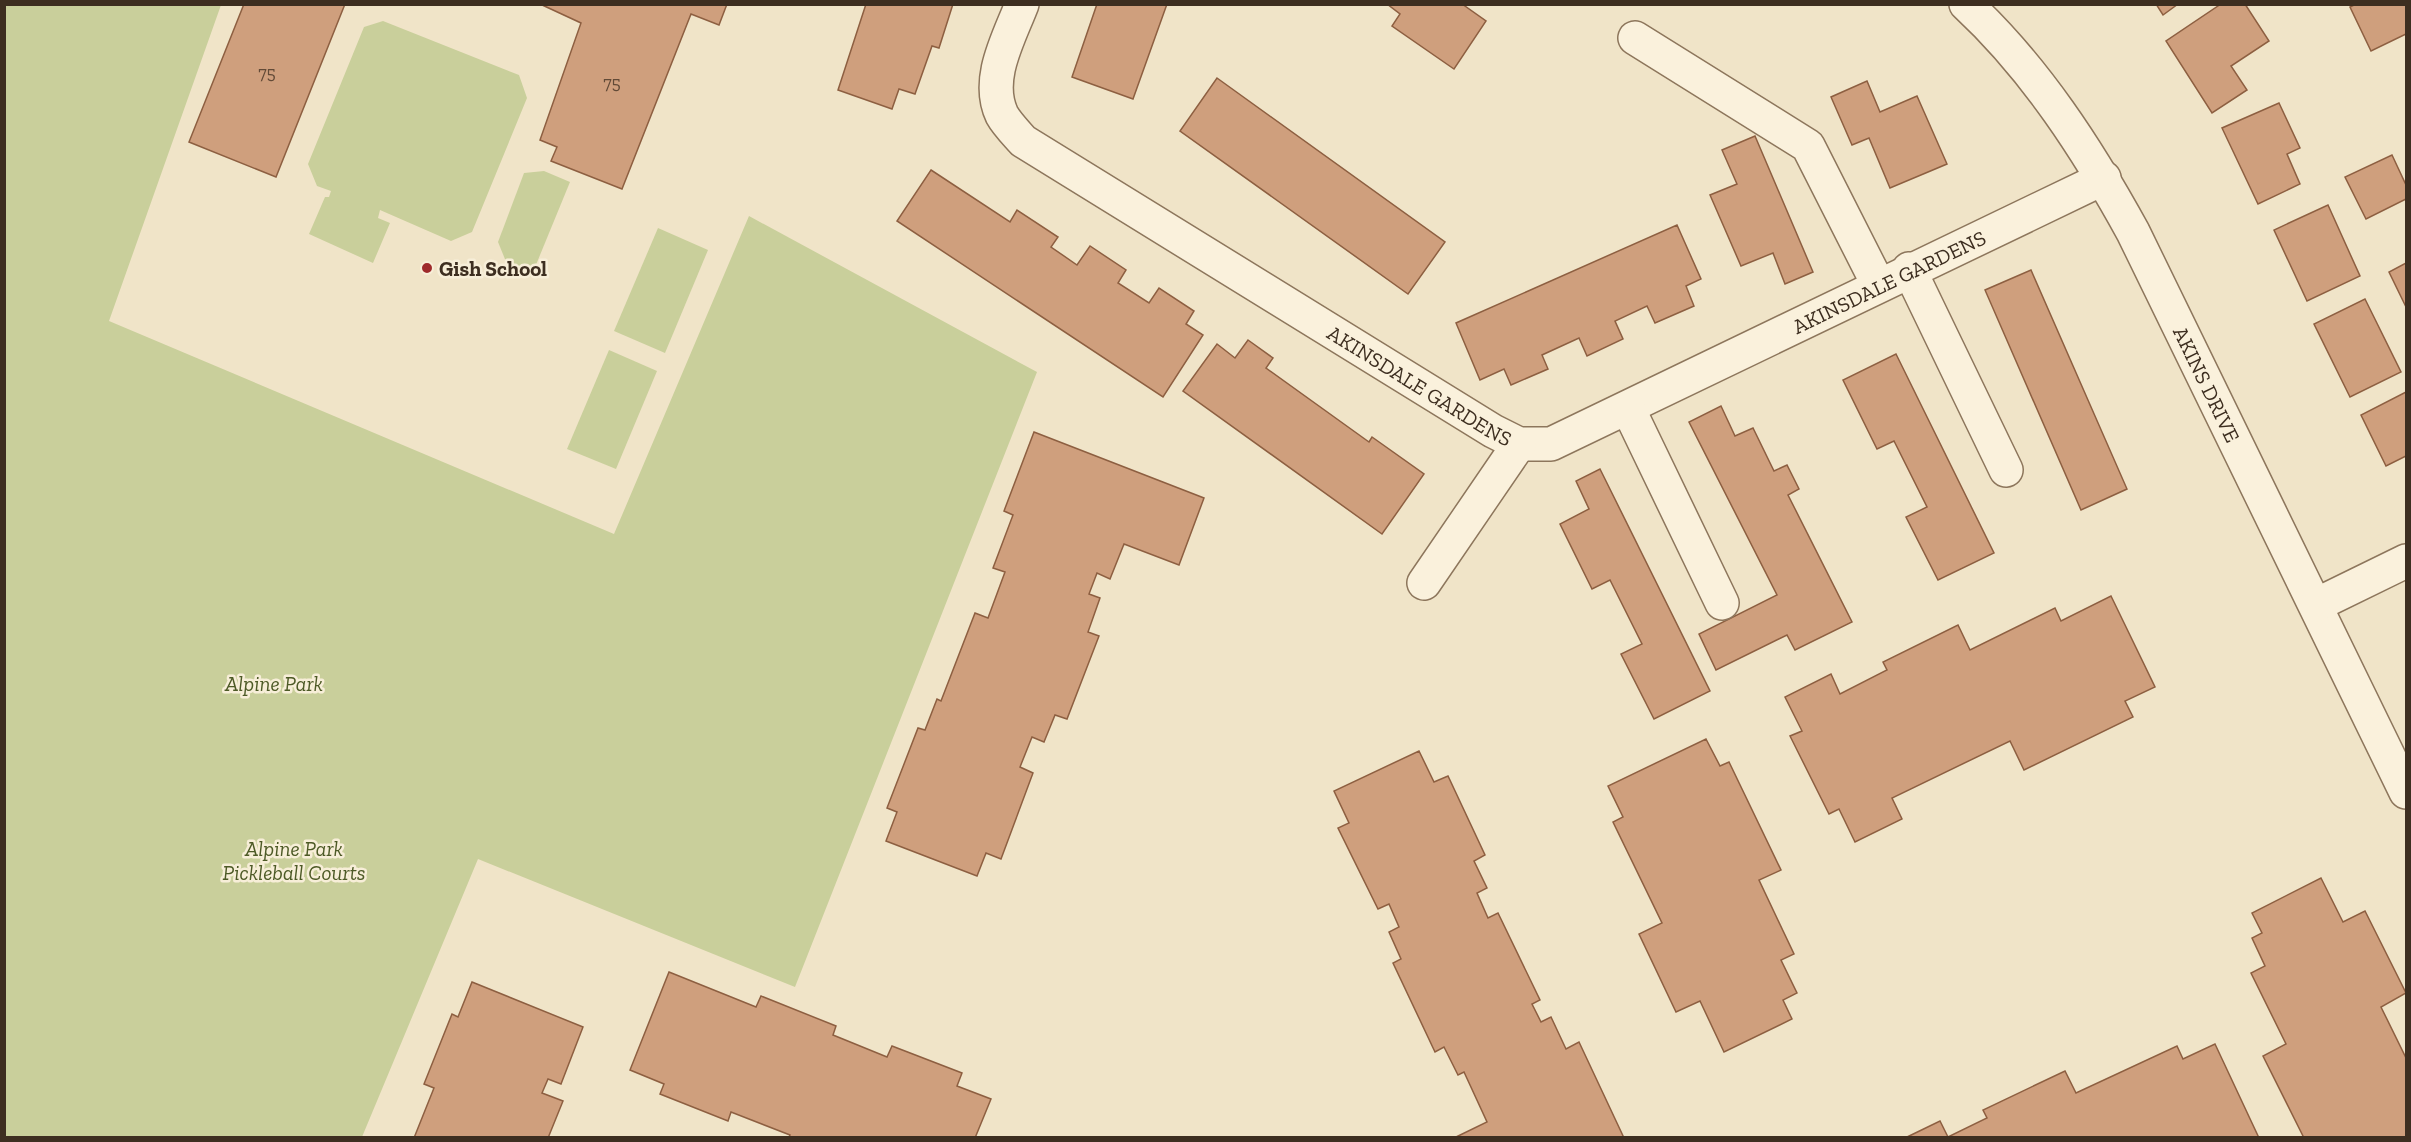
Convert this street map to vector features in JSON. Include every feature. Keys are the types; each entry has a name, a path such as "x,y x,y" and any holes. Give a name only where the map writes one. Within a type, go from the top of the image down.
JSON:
{"street":[{"name":"AKINSDALE GARDENS","path":"1022,4 998,68 997,96 1002,116 1023,141 1493,431 1519,444 1551,444 1909,269 2104,178"},
{"name":"AKINS DRIVE","path":"1966,4 2040,87 2104,178 2133,232 2406,792"},
{"path":"1635,38 1808,146 1878,284"},
{"path":"1909,269 2006,470"},
{"path":"1628,408 1722,603"},
{"path":"1424,583 1519,444"},
{"path":"2316,605 2406,561"}],"green space":[{"name":"Alpine Park","path":"5,4 221,5 109,321 614,534 749,216 1037,372 795,987 478,859 362,1137 5,1137"},
{"path":"383,21 519,75 527,98 472,232 451,241 380,210 378,218 390,223 373,263 309,234 325,197 329,197 331,191 317,186 308,164 364,27"},
{"path":"544,171 570,182 531,277 509,269 498,242 524,173"},
{"path":"658,228 708,250 665,353 614,331"},
{"path":"609,350 657,371 616,469 567,449"}],"building":[{"path":"244,4 345,4 276,177 189,142"},
{"path":"540,4 727,4 719,25 691,14 622,189 551,161 557,147 540,140 581,23"},
{"path":"866,4 953,4 939,48 932,46 915,94 899,89 892,109 838,90"},
{"path":"1097,4 1167,4 1133,99 1072,77"},
{"path":"1387,4 1462,4 1486,21 1454,69 1392,26 1400,14"},
{"path":"2156,4 2178,4 2163,15"},
{"path":"2221,4 2245,4 2269,41 2231,66 2247,90 2212,113 2166,41"},
{"path":"2356,4 2406,4 2406,34 2371,51 2350,7"},
{"path":"1217,78 1445,242 1408,294 1180,131"},
{"path":"1867,81 1880,112 1917,96 1947,164 1890,188 1869,138 1852,145 1831,97"},
{"path":"2279,103 2300,148 2287,154 2300,184 2258,204 2222,128"},
{"path":"1755,136 1813,272 1785,284 1773,253 1741,266 1710,195 1737,184 1722,150"},
{"path":"2392,155 2406,185 2406,199 2366,219 2345,177"},
{"path":"931,170 1010,222 1017,210 1058,237 1051,247 1077,265 1090,246 1126,270 1118,283 1149,303 1159,288 1194,311 1186,324 1203,335 1163,397 897,221"},
{"path":"2328,205 2360,276 2307,301 2274,230"},
{"path":"1677,225 1701,279 1686,286 1694,306 1655,323 1647,306 1615,321 1623,339 1587,356 1579,338 1542,355 1548,369 1511,385 1504,369 1480,380 1456,323"},
{"path":"2406,263 2406,307 2389,272"},
{"path":"2031,270 2127,489 2081,510 1985,290"},
{"path":"2365,299 2401,372 2350,397 2314,324"},
{"path":"1248,340 1273,358 1266,368 1369,442 1372,437 1424,474 1382,534 1183,391 1217,344 1235,358"},
{"path":"1896,354 1994,553 1938,580 1906,517 1927,507 1894,441 1877,449 1843,380"},
{"path":"2406,392 2406,456 2386,466 2361,415"},
{"path":"1721,406 1735,436 1753,428 1774,471 1787,465 1799,489 1788,495 1852,622 1795,650 1787,635 1716,670 1699,634 1777,595 1689,422"},
{"path":"1034,432 1204,498 1179,565 1124,544 1110,579 1097,573 1089,594 1100,598 1088,632 1099,636 1067,719 1055,715 1044,742 1032,737 1020,767 1033,773 1001,859 986,853 977,876 886,841 897,812 887,808 918,728 925,730 937,699 941,701 975,613 988,618 1005,572 993,568 1013,515 1004,511"},
{"path":"1600,469 1710,691 1654,719 1621,654 1642,644 1610,580 1592,589 1560,524 1589,509 1576,481"},
{"path":"2111,596 2155,687 2125,701 2133,717 2024,770 2010,741 1892,798 1902,819 1855,842 1839,809 1829,814 1790,736 1802,731 1785,697 1831,674 1840,694 1887,670 1883,662 1958,625 1970,650 2055,608 2061,621"},
{"path":"1706,739 1720,766 1729,762 1781,870 1759,880 1794,954 1781,960 1797,993 1783,1000 1792,1019 1724,1052 1700,1001 1676,1012 1639,934 1662,923 1613,822 1623,817 1608,786"},
{"path":"1419,751 1434,782 1448,776 1485,855 1474,861 1487,888 1477,893 1488,918 1498,913 1540,1000 1532,1004 1541,1022 1551,1017 1566,1049 1579,1042 1624,1138 1454,1138 1487,1122 1464,1072 1458,1075 1444,1047 1435,1052 1393,963 1401,959 1389,932 1399,927 1389,904 1378,909 1338,828 1349,823 1334,791"},
{"path":"2321,878 2343,922 2365,911 2406,993 2381,1007 2406,1058 2406,1138 2304,1138 2263,1056 2286,1044 2251,973 2265,966 2252,938 2262,933 2252,913"},
{"path":"669,972 756,1007 761,996 836,1026 833,1035 887,1057 892,1046 962,1073 957,1086 991,1099 975,1138 789,1138 790,1135 731,1112 728,1121 660,1094 664,1084 630,1070"},
{"path":"472,982 583,1027 561,1084 548,1079 542,1093 563,1101 548,1138 414,1138 434,1088 424,1084 452,1014 458,1017"},
{"path":"2215,1044 2259,1138 1905,1138 1940,1121 1948,1137 1987,1118 1983,1110 2065,1071 2076,1093 2177,1046 2183,1059"}],"place":[{"name":"Gish School","path":"427,268"}],"park label":[{"name":"Alpine Park Pickleball Courts","path":"294,860"}]}
